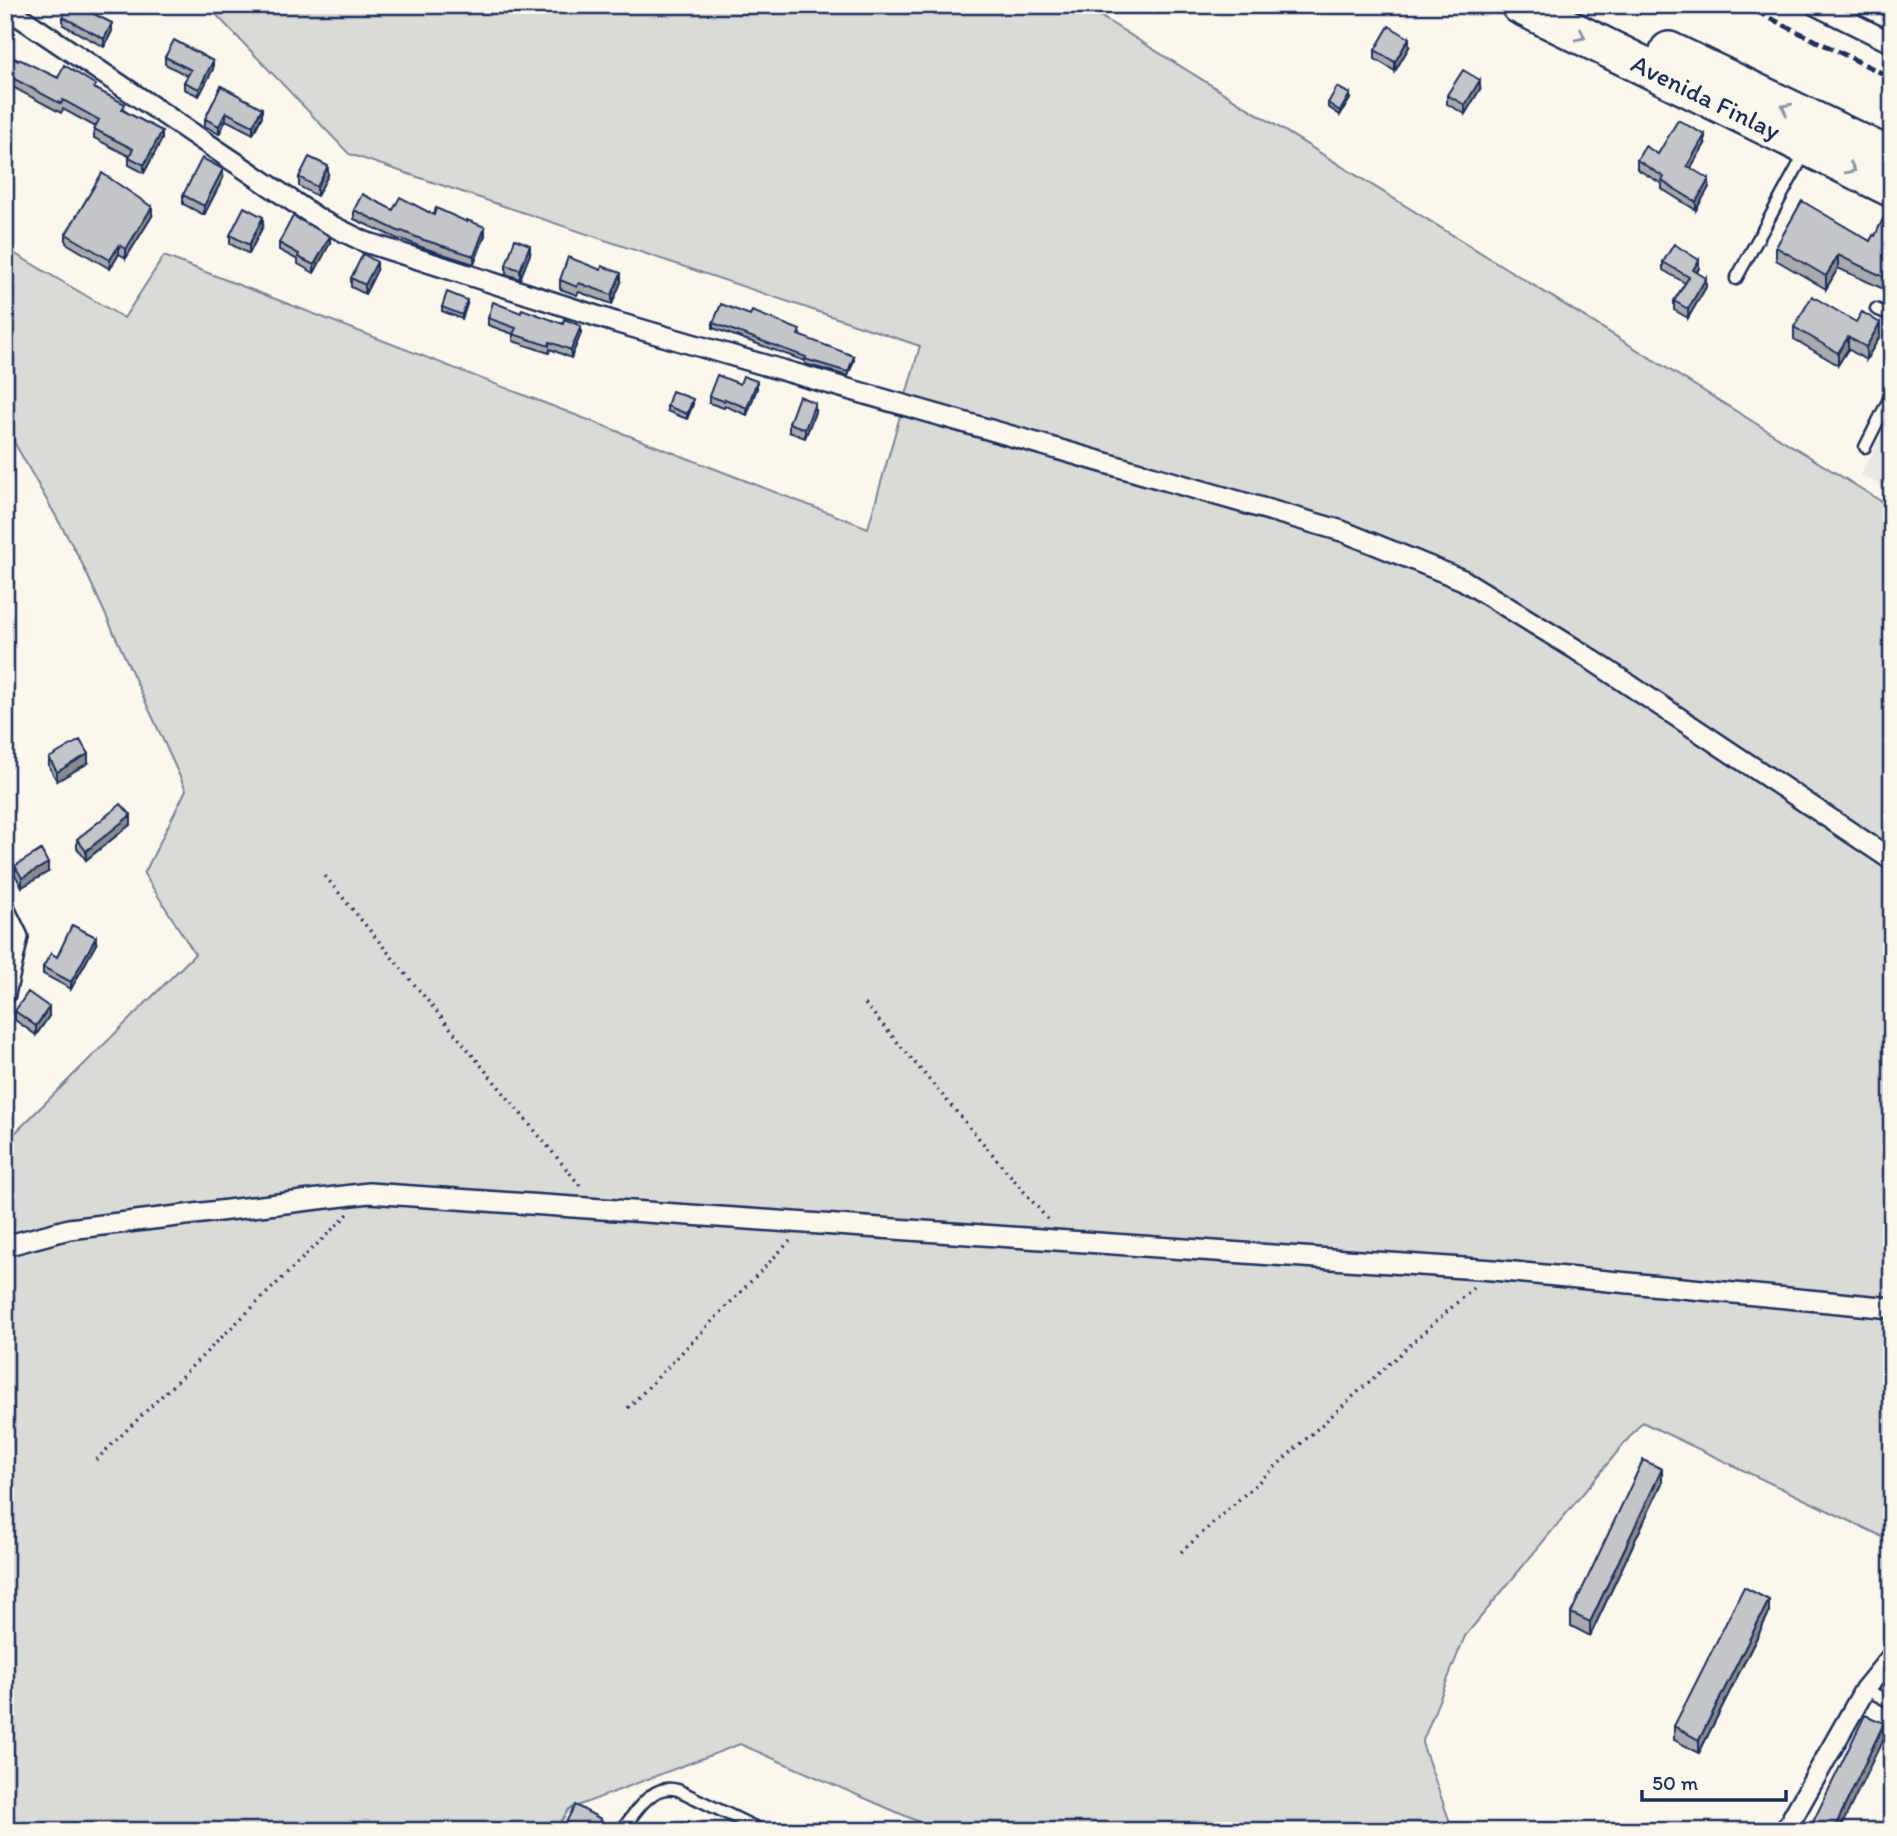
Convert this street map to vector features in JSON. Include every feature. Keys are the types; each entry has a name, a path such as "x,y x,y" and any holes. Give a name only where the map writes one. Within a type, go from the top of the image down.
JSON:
{"highway":[{"name":"Avenida Finlay","path":"1520,5 1813,136 1892,158"},
{"name":"Avenida Finlay","path":"1577,5 1813,136 1892,188"}],"street":[{"path":"1815,5 1892,43"},
{"path":"5,7 322,221 365,242 615,322 1342,531 1463,580 1577,650 1892,860"},
{"path":"5,910 18,937 5,994"},
{"path":"5,1245 69,1229 369,1194 1493,1270 1892,1308"},
{"path":"1785,1831 1865,1689 1892,1656"}],"lane":[{"path":"1886,5 1892,13"},
{"path":"1736,279 1813,136"},
{"path":"1876,309 1892,316"},
{"path":"1865,447 1892,393"},
{"path":"1865,1689 1892,1703"},
{"path":"621,1831 645,1801 666,1788 678,1790 763,1831"}],"path":[{"path":"325,876 600,1209"},
{"path":"865,1004 1066,1241"},
{"path":"96,1460 369,1194"},
{"path":"628,1408 807,1223"},
{"path":"1181,1552 1493,1270"}],"shaded area":[{"path":"207,5 1082,5 1892,508 1892,1543 1642,1422 1465,1636 1422,1743 1453,1831 940,1831 740,1744 569,1809 555,1831 5,1831 5,1143 195,954 144,874 186,790 80,559 5,426 5,248 124,318 164,256 868,528 920,346 349,154"},
{"path":"1892,415 1892,491 1861,475"}],"building":[{"path":"69,5 91,5 88,11 112,23 104,39 63,17"},
{"path":"1389,26 1409,38 1395,62 1375,50"},
{"path":"174,40 213,61 199,89 184,82 191,70 165,57"},
{"path":"5,54 58,78 64,65 96,85 94,88 125,104 122,110 162,131 144,165 129,157 133,149 94,129 99,120 63,100 61,104 5,74"},
{"path":"1463,70 1480,80 1465,105 1447,95"},
{"path":"221,86 262,108 253,126 226,112 219,126 205,119"},
{"path":"1337,87 1350,94 1340,111 1328,103"},
{"path":"1678,120 1705,135 1687,166 1709,179 1696,202 1662,181 1664,177 1637,160 1645,146 1658,154"},
{"path":"5,145 12,152 5,158"},
{"path":"309,157 328,166 317,187 299,177"},
{"path":"202,158 223,169 204,206 183,195"},
{"path":"102,173 152,207 126,249 119,245 110,260 66,234"},
{"path":"362,194 393,210 400,197 434,215 436,208 485,227 474,256 400,232 354,210"},
{"path":"1802,201 1870,241 1886,212 1892,215 1892,237 1889,242 1892,244 1892,281 1838,255 1826,276 1776,247"},
{"path":"244,207 263,217 249,245 230,235"},
{"path":"293,216 330,236 314,265 279,243"},
{"path":"515,239 530,245 520,270 506,265"},
{"path":"1674,244 1699,260 1693,270 1706,278 1688,309 1674,301 1689,277 1663,262"},
{"path":"363,254 377,262 365,285 351,278"},
{"path":"568,257 601,270 602,266 621,273 612,295 579,283 577,287 560,280"},
{"path":"447,292 467,300 462,315 442,307"},
{"path":"1812,296 1856,322 1862,312 1880,323 1866,347 1848,337 1838,353 1794,327"},
{"path":"493,302 521,313 522,309 563,324 564,319 581,326 571,350 550,342 549,346 513,334 516,328 488,318"},
{"path":"721,304 750,315 752,311 800,330 798,335 854,356 848,372 805,359 806,357 713,323"},
{"path":"717,375 740,384 743,376 757,381 747,408 709,396"},
{"path":"672,391 693,399 687,414 667,406"},
{"path":"799,396 815,403 805,429 789,423"},
{"path":"80,740 88,754 57,772 49,758"},
{"path":"121,804 131,815 86,851 77,839"},
{"path":"41,850 48,863 22,878 15,866"},
{"path":"72,925 96,937 71,982 43,967 51,953 57,957"},
{"path":"28,992 49,1007 36,1026 15,1011"},
{"path":"5,1103 11,1107 5,1117"},
{"path":"1643,1460 1662,1469 1590,1622 1571,1613"},
{"path":"1744,1587 1769,1600 1699,1740 1674,1726"},
{"path":"1865,1715 1884,1723 1833,1831 1821,1831 1811,1826"},
{"path":"575,1805 601,1819 595,1831 582,1831 566,1822"},
{"path":"689,1821 706,1831 683,1831"}],"railway":[{"path":"1743,5 1892,78"}]}
